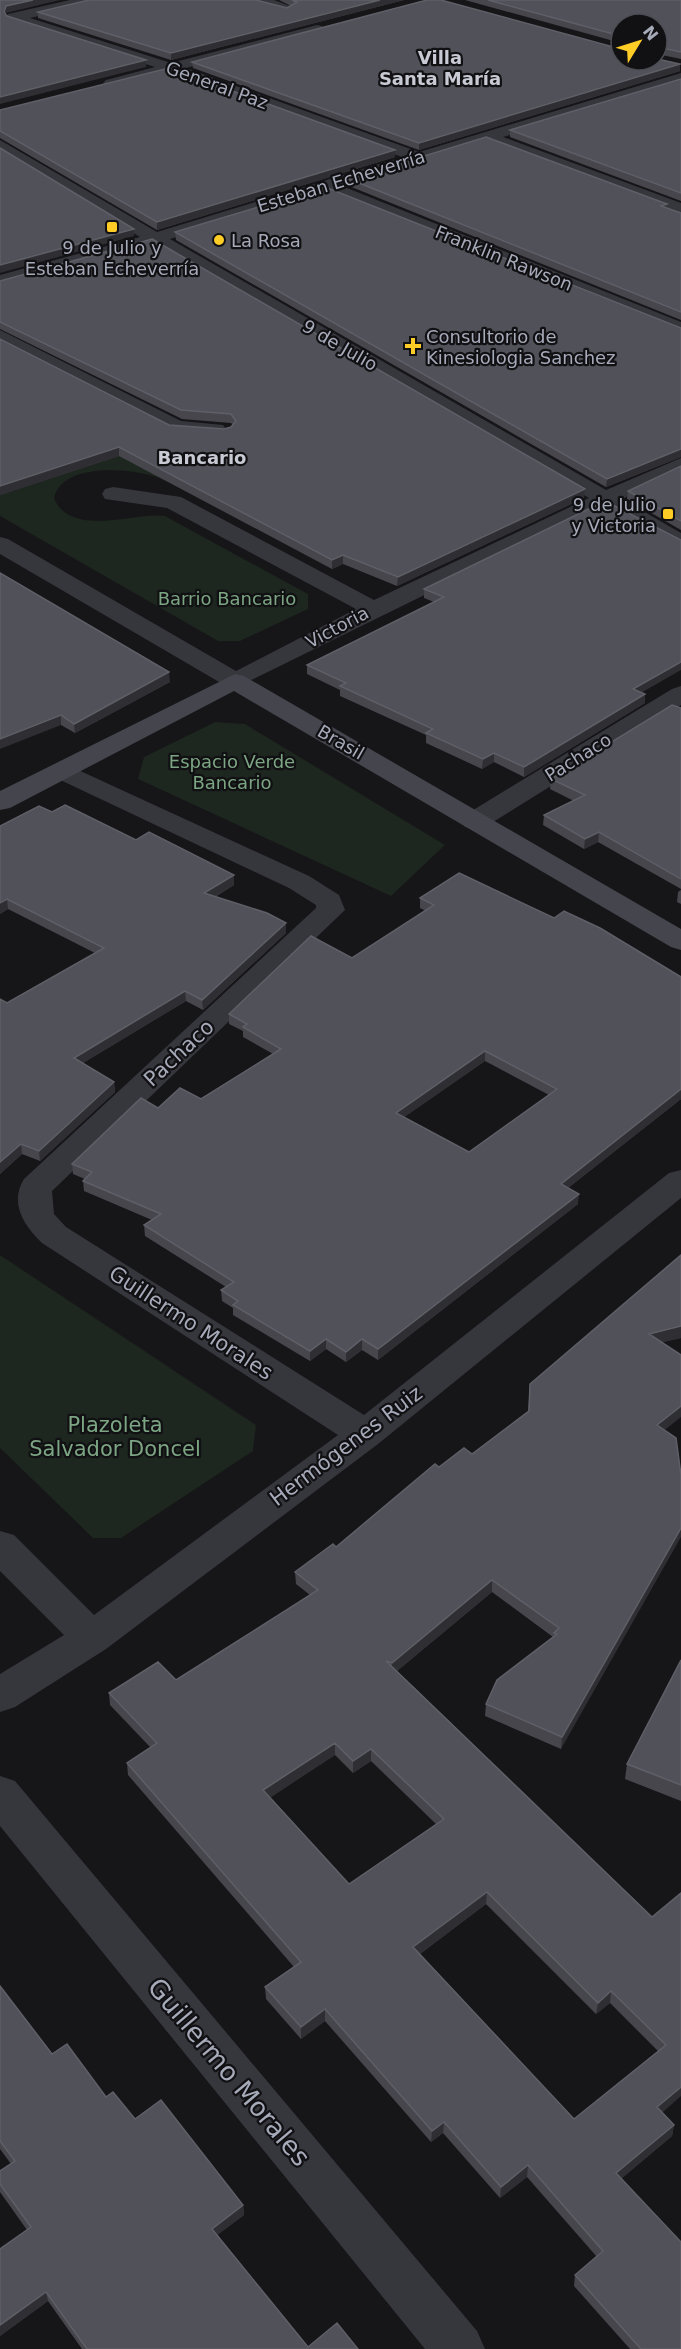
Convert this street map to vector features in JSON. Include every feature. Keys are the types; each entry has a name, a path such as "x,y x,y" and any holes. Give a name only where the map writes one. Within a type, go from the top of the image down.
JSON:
{"street":[{"name":"General Paz","path":"88,0 13,17 170,67 419,158"},
{"path":"258,0 288,9"},
{"path":"90,88 327,26"},
{"name":"Esteban Echeverría","path":"0,280 155,238 681,78"},
{"path":"487,137 681,209"},
{"name":"9 de Julio","path":"0,145 155,238 681,542"},
{"path":"9,167 28,162"},
{"name":"Franklin Rawson","path":"326,186 681,329"},
{"path":"0,336 177,427 224,429"},
{"name":"Victoria","path":"0,802 372,609 681,464"},
{"path":"113,494 173,502 372,609"},
{"name":"Brasil","path":"0,544 681,941"},
{"name":"Pachaco","path":"475,821 681,694"},
{"name":"Pachaco","path":"32,1199 36,1187 331,910 329,901 299,882 63,771"},
{"name":"Hermógenes Ruiz","path":"0,1695 92,1638 365,1434 681,1181"},
{"name":"Guillermo Morales","path":"32,1199 41,1223 54,1235 365,1434"},
{"path":"0,1546 92,1638"},
{"name":"Guillermo Morales","path":"0,1794 459,2349"}],"green space":[{"name":"Barrio Bancario","path":"397,402 166,481 140,473 104,470 72,477 60,486 54,498 63,510 75,517 105,520 165,516 308,594 308,609 240,641 218,641 0,516 0,495 167,440"},
{"name":"Espacio Verde Bancario","path":"215,722 245,724 445,845 391,896 138,779 144,757"},
{"name":"Plazoleta Salvador Doncel","path":"0,1255 256,1425 253,1451 121,1538 93,1538 0,1448"}],"building":[{"path":"0,0 33,0 6,6 4,12 7,16 146,60 0,97"},
{"path":"89,0 256,0 287,8 297,2 292,0 380,0 171,53 38,12"},
{"path":"427,0 441,0 609,46 609,72 654,72 419,143 192,62"},
{"path":"488,0 681,0 681,52 669,50 669,12 609,12 609,33"},
{"path":"669,62 680,64 669,67"},
{"path":"169,68 395,150 157,222 0,131 0,110"},
{"path":"681,79 681,193 510,130"},
{"path":"486,137 667,204 661,206 681,213 681,312 349,179"},
{"path":"0,148 134,229 0,265"},
{"path":"325,187 681,328 681,449 607,479 175,232"},
{"path":"152,239 585,489 398,577 343,555 332,560 119,447 0,486 0,339 169,425 224,429 231,427 236,421 231,414 181,410 0,322 0,281"},
{"path":"681,466 681,521 628,491"},
{"path":"605,501 681,540 681,662 633,689 645,694 524,767 494,753 483,759 426,733 433,729 340,686 346,683 307,665 444,597 424,589"},
{"path":"0,573 169,672 74,724 61,715 0,739"},
{"path":"672,705 681,708 681,879 599,832 585,839 544,815 585,795 551,779"},
{"path":"65,805 136,840 149,832 234,875 204,893 267,913 286,923 202,1000 185,991 74,1058 114,1082 39,1151 21,1144 0,1162 0,999 7,1003 104,948 7,899 0,903 0,826 39,806 52,812"},
{"path":"459,873 554,918 564,911 600,928 681,977 681,1089 561,1184 579,1194 378,1349 362,1339 346,1352 326,1339 310,1351 233,1305 238,1301 221,1290 234,1282 144,1225 161,1214 83,1181 92,1172 72,1164 141,1098 158,1108 180,1088 201,1099 281,1049 243,1027 247,1024 229,1014 311,936 352,958 434,905 420,898","holes":["485,1051 557,1089 469,1152 396,1113"]},
{"path":"681,1255 681,1326 649,1334 681,1355 681,1406 657,1425 676,1438 681,1475 681,1528 562,1737 486,1704 497,1680 557,1634 554,1633 559,1628 492,1580 392,1663 386,1661 652,1917 681,1893 681,2087 657,2107 674,2125 616,2173 681,2242 681,2349 641,2349 575,2275 603,2251 528,2165 501,2187 444,2122 432,2131 325,2009 301,2027 265,1987 301,1962 127,1763 157,1743 109,1693 158,1662 176,1680 318,1590 295,1572 333,1544 336,1547 435,1464 439,1467 464,1448 472,1454 529,1411 530,1384","holes":["335,1743 353,1761 371,1749 444,1819 349,1884 263,1790","487,1892 598,2003 611,1991 666,2045 574,2119 413,1947"]},
{"path":"681,1660 681,1785 627,1764"},
{"path":"0,1986 52,2054 67,2044 106,2097 113,2092 135,2119 161,2100 243,2205 212,2229 308,2347 337,2323 358,2349 87,2349 46,2292 0,2325 0,2249 31,2227 0,2184 0,2171 15,2161 0,2141"}],"place":[{"name":"9 de Julio y Esteban Echeverría","path":"112,227"},
{"name":"La Rosa","path":"219,240"},
{"name":"Consultorio de Kinesiologia Sanchez","path":"413,346"},
{"name":"9 de Julio y Victoria","path":"668,514"}],"district":[{"name":"Villa Santa María","path":"440,67"},
{"name":"Bancario","path":"202,457"}]}
